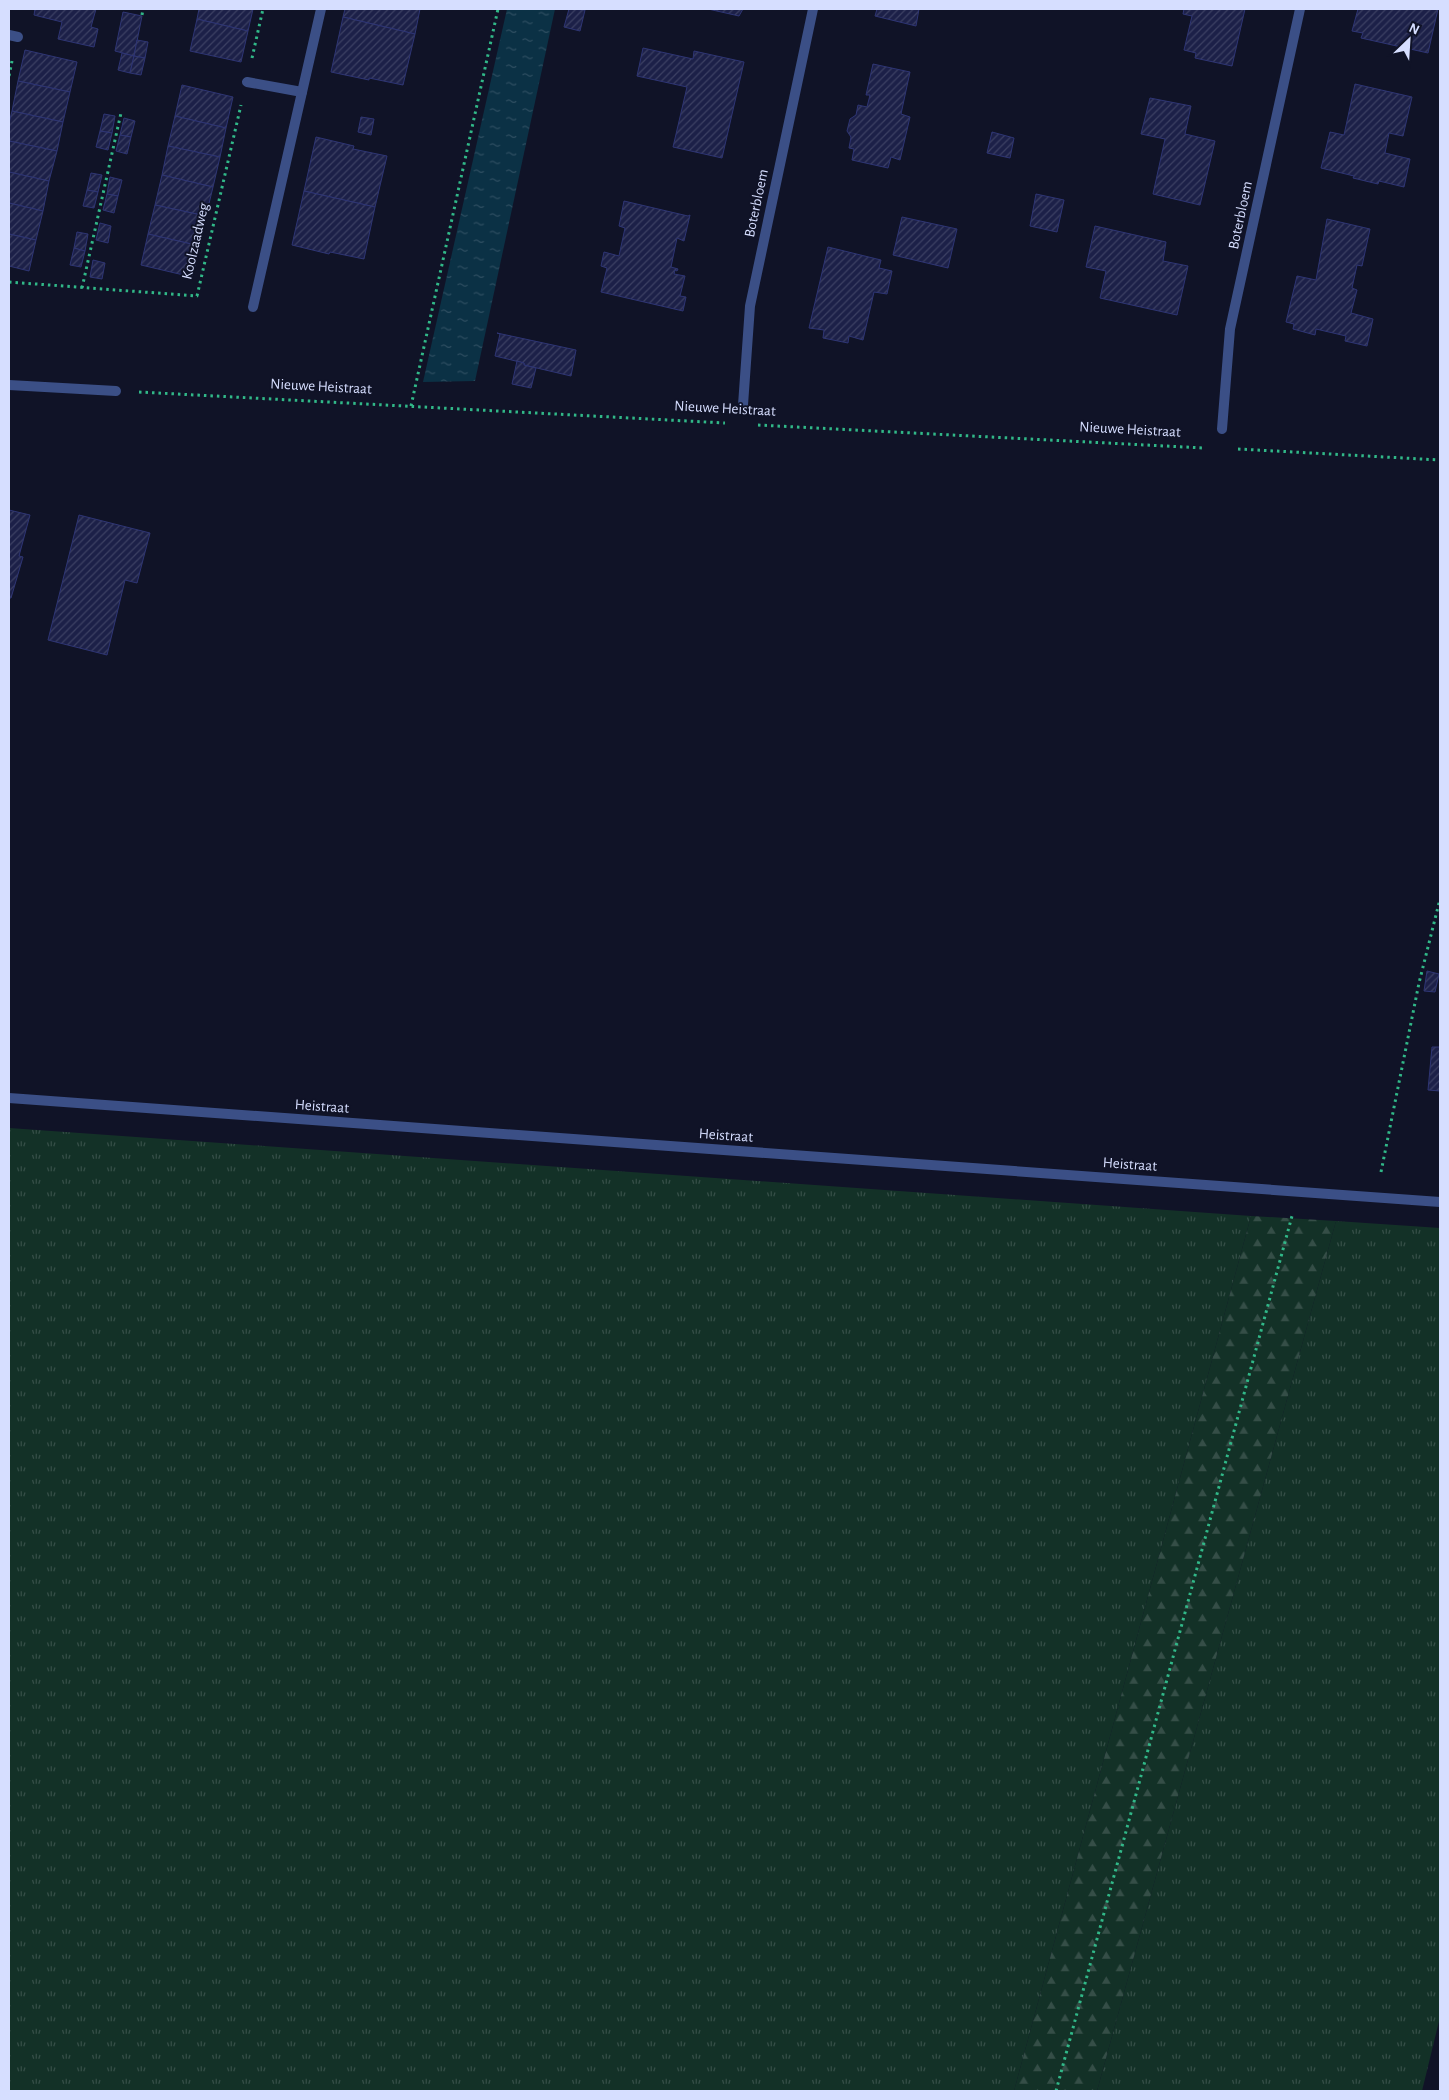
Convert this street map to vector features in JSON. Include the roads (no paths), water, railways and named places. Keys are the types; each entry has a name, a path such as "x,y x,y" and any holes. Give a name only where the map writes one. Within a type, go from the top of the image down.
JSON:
{"street":[{"path":"253,307 321,9"},
{"name":"Boterbloem","path":"743,405 750,306 813,9"},
{"name":"Boterbloem","path":"1222,429 1230,329 1300,9"},
{"path":"247,82 302,92"},
{"path":"9,385 116,391"},
{"name":"Heistraat","path":"9,1098 1440,1202"}],"water":[{"path":"507,9 555,9 475,381 423,382"}]}
